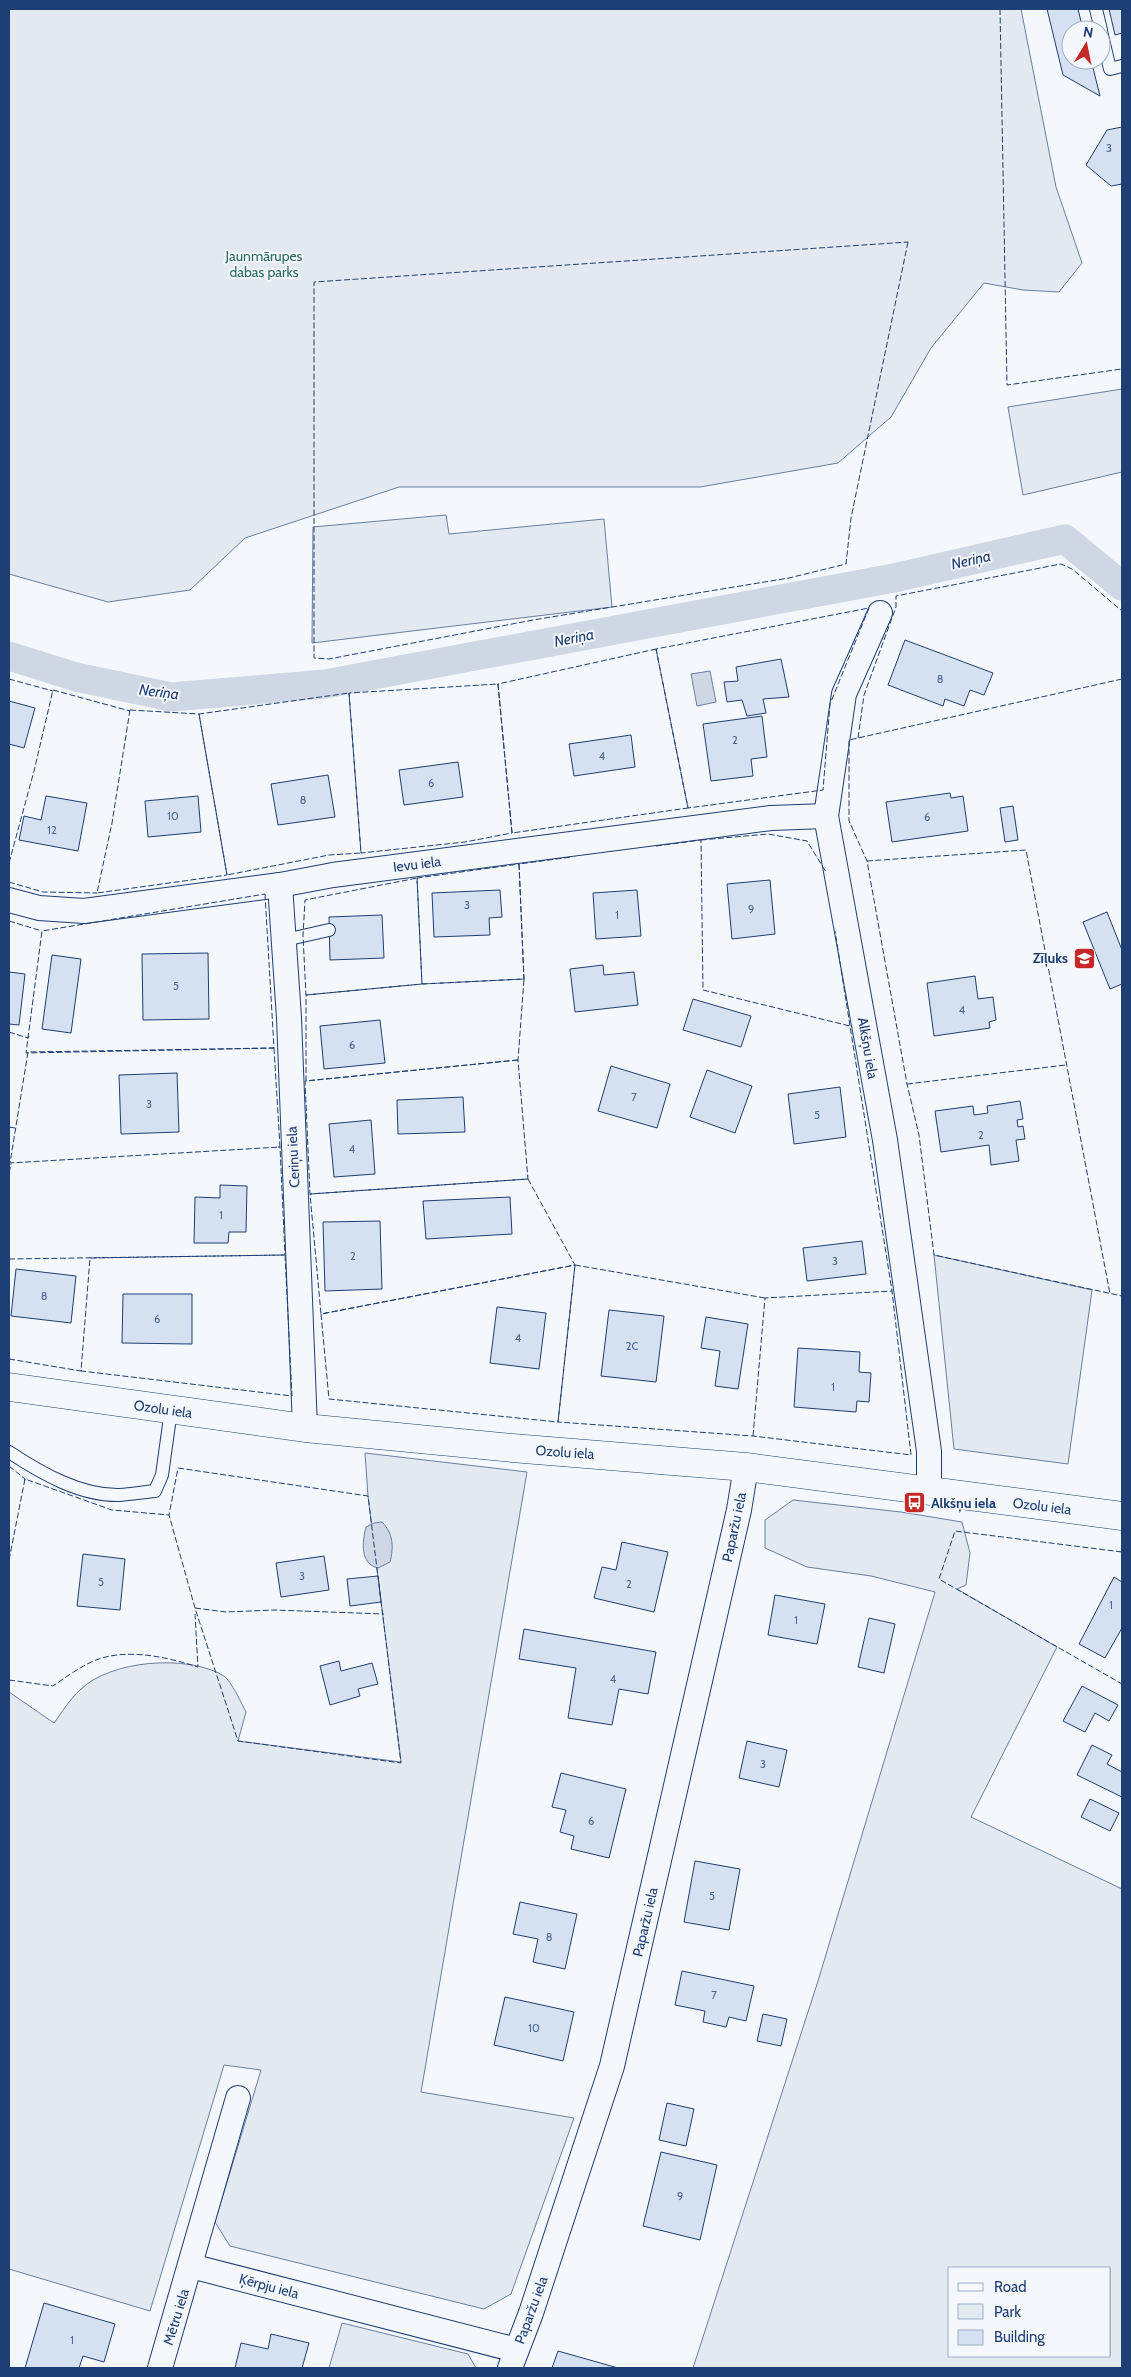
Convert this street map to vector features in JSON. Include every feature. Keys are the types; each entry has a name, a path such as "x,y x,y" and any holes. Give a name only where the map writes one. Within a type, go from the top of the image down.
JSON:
{"main road":[{"name":"Ozolu iela","path":"9,1387 305,1428 512,1448 746,1466 1122,1516"}],"street":[{"name":"Alkšņu iela","path":"880,613 844,694 826,816 885,1140 928,1451 929,1491"},
{"name":"Ievu iela","path":"9,900 39,908 84,911 280,885 333,875 771,818 826,816"},
{"name":"Ceriņu iela","path":"280,885 285,940 305,1428"},
{"name":"Paparžu iela","path":"513,2359 531,2313 612,2066 739,1510 746,1466"},
{"path":"191,2266 238,2098"},
{"name":"Ķērpju iela","path":"191,2266 513,2359"},
{"name":"Mētru iela","path":"160,2368 191,2266"}],"lane":[{"path":"285,940 329,930"},
{"path":"9,1452 36,1470 81,1489 119,1495 155,1491 162,1475 171,1410"}],"green space":[{"name":"Jaunmārupes dabas parks","path":"9,9 1021,9 1056,187 1082,263 1059,292 1023,290 984,283 931,348 891,417 838,463 700,487 399,487 245,538 190,590 108,602 9,574"},
{"path":"1122,389 1122,472 1023,495 1008,407"},
{"path":"446,515 449,534 604,519 612,607 312,643 313,527"},
{"path":"934,1255 1092,1290 1068,1464 954,1449"},
{"path":"365,1453 527,1472 421,2092 574,2118 511,2294 484,2309 230,2246 215,2222 261,2070 224,2065 150,2311 9,2269 9,1692 54,1723 69,1701 80,1690 93,1680 110,1672 150,1664 171,1663 191,1665 209,1669 224,1676 233,1687 246,1712 238,1741 401,1762 368,1496"},
{"path":"793,1500 901,1512 962,1522 970,1553 966,1585 957,1589 1057,1647 971,1817 1122,1889 1122,2368 693,2368 818,1981 935,1592 871,1576 807,1567 765,1548 765,1520"},
{"path":"342,2323 468,2354 476,2368 329,2368"}],"shaded area":[{"path":"710,671 716,702 697,706 691,674"},
{"path":"382,1522 386,1526 392,1540 392,1551 390,1562 378,1568 368,1562 363,1546 366,1527"}],"building":[{"path":"1047,9 1078,9 1081,20 1061,20 1061,67"},
{"path":"1109,9 1122,9 1122,33 1115,35"},
{"path":"1062,70 1094,70 1100,96 1063,75"},
{"path":"1122,127 1122,184 1111,186 1086,165 1107,130"},
{"path":"905,640 993,673 984,695 970,690 964,706 945,699 943,706 888,685"},
{"path":"781,659 789,697 763,699 766,713 747,716 742,700 727,702 724,682 738,681 736,667"},
{"path":"9,701 35,708 24,748 9,744"},
{"path":"762,716 767,757 751,759 753,776 711,781 703,724"},
{"path":"631,735 635,767 574,776 569,744"},
{"path":"458,762 463,797 404,805 399,770"},
{"path":"328,775 335,817 278,825 271,784"},
{"path":"950,793 951,798 963,796 968,831 892,842 886,802"},
{"path":"46,796 87,803 78,851 19,840 24,816 41,820"},
{"path":"198,796 201,832 148,837 145,801"},
{"path":"1013,806 1018,840 1005,842 1000,808"},
{"path":"770,880 775,934 732,939 727,884"},
{"path":"500,890 502,917 489,918 490,935 434,937 432,893"},
{"path":"637,890 641,936 596,939 593,893"},
{"path":"1107,912 1122,950 1122,984 1110,989 1083,922"},
{"path":"382,915 384,958 330,960 329,917"},
{"path":"208,953 209,1019 143,1020 142,954"},
{"path":"52,955 81,959 71,1033 42,1029"},
{"path":"603,965 604,975 634,972 638,1005 575,1012 570,969"},
{"path":"9,972 25,974 19,1025 9,1024"},
{"path":"975,976 978,999 993,997 996,1020 989,1022 990,1028 934,1036 927,983"},
{"path":"693,999 751,1016 741,1047 683,1030"},
{"path":"380,1020 385,1063 324,1069 320,1026"},
{"path":"611,1066 670,1084 657,1128 598,1111"},
{"path":"707,1070 752,1086 735,1133 690,1117"},
{"path":"177,1073 179,1132 121,1134 119,1075"},
{"path":"840,1087 846,1137 794,1144 788,1094"},
{"path":"463,1097 465,1132 398,1134 397,1100"},
{"path":"1020,1101 1023,1119 1017,1120 1018,1127 1023,1126 1025,1139 1016,1140 1019,1161 991,1165 989,1145 941,1152 935,1111 973,1106 974,1115 988,1113 987,1106"},
{"path":"371,1120 375,1174 334,1177 329,1124"},
{"path":"220,1185 247,1186 246,1232 229,1232 228,1243 194,1243 195,1197 220,1198"},
{"path":"510,1197 512,1234 426,1239 423,1201"},
{"path":"380,1221 382,1289 325,1291 323,1222"},
{"path":"862,1241 866,1274 807,1281 803,1248"},
{"path":"16,1269 76,1276 71,1323 11,1316"},
{"path":"123,1294 192,1294 192,1344 122,1343"},
{"path":"497,1307 546,1313 539,1369 490,1363"},
{"path":"609,1310 664,1316 656,1382 601,1376"},
{"path":"706,1317 748,1324 738,1389 715,1386 720,1351 701,1348"},
{"path":"798,1348 860,1352 859,1372 871,1373 869,1402 857,1401 856,1412 794,1407"},
{"path":"622,1542 668,1552 654,1612 594,1598 602,1567 616,1570"},
{"path":"83,1554 125,1559 120,1610 77,1606"},
{"path":"324,1556 329,1590 281,1597 276,1563"},
{"path":"378,1576 381,1602 350,1606 347,1579"},
{"path":"1114,1577 1122,1582 1122,1628 1105,1658 1079,1644"},
{"path":"775,1595 825,1604 817,1644 768,1635"},
{"path":"869,1618 895,1624 884,1673 858,1667"},
{"path":"524,1629 656,1652 648,1694 619,1689 612,1725 568,1718 576,1668 519,1659"},
{"path":"339,1661 341,1671 372,1663 378,1684 358,1689 360,1696 330,1705 320,1666"},
{"path":"1082,1686 1118,1705 1109,1721 1095,1713 1085,1732 1063,1721"},
{"path":"747,1741 787,1750 779,1787 739,1778"},
{"path":"1092,1745 1112,1755 1107,1764 1122,1772 1122,1797 1077,1775"},
{"path":"561,1773 626,1789 609,1858 571,1849 574,1836 560,1832 566,1810 552,1807"},
{"path":"1090,1799 1119,1813 1110,1831 1081,1817"},
{"path":"695,1861 740,1869 729,1930 684,1922"},
{"path":"520,1902 577,1914 565,1969 533,1962 538,1939 513,1934"},
{"path":"682,1971 754,1986 746,2021 729,2017 726,2027 703,2022 705,2011 675,2005"},
{"path":"505,1997 574,2012 563,2061 494,2045"},
{"path":"763,2014 787,2019 781,2046 757,2041"},
{"path":"667,2103 694,2109 686,2146 659,2140"},
{"path":"661,2152 717,2165 700,2240 643,2226"},
{"path":"44,2303 115,2324 104,2362 83,2356 79,2368 25,2368"},
{"path":"271,2334 309,2343 302,2368 235,2368 241,2343 268,2349"},
{"path":"558,2351 618,2368 552,2368"}],"waterway":[{"name":"Neriņa","path":"9,656 76,677 171,697 325,684 894,578 1065,539 1122,586"}],"fence":[{"path":"1000,9 1007,385 1122,369"},
{"path":"908,242 851,518 846,564 789,578 533,620 329,659 314,658 314,282 908,242"},
{"path":"858,738 864,695 896,607 896,596 1061,564 1072,569 1122,611"},
{"path":"869,608 830,704 823,790 688,808 656,649 869,608"},
{"path":"656,649 688,808 512,833 498,684 656,649"},
{"path":"9,679 53,691"},
{"path":"1122,679 849,740 849,821 867,861 907,1084 919,1135 934,1255 1122,1296"},
{"path":"498,684 512,833 465,842 361,853 349,693 498,684"},
{"path":"9,863 34,771 53,690 130,711"},
{"path":"349,693 361,853 329,855 227,875 199,714 349,693"},
{"path":"130,710 199,714 227,875 97,893 112,823 130,710"},
{"path":"701,840 768,834 807,841 826,872"},
{"path":"656,846 701,840 703,990 850,1026"},
{"path":"867,861 1026,850 1110,1294"},
{"path":"524,980 519,864 572,857"},
{"path":"519,864 524,979 422,984 417,878 519,864"},
{"path":"417,878 422,984 306,995 303,936 305,900 417,878"},
{"path":"9,882 43,892 97,893"},
{"path":"265,894 274,1048 26,1053 42,931 265,894"},
{"path":"9,921 42,931"},
{"path":"765,1298 575,1265 558,1422 753,1436 911,1455 892,1291 835,931"},
{"path":"518,1060 305,1081 310,1194 528,1179 518,1060 524,979 422,984 306,995 306,1081 518,1060"},
{"path":"9,1032 28,1038 29,1036"},
{"path":"274,1048 280,1147 10,1163 28,1052 274,1048"},
{"path":"907,1084 1066,1065"},
{"path":"9,1127 15,1128 15,1130"},
{"path":"9,1259 285,1255 280,1147 278,1147"},
{"path":"9,1173 11,1164"},
{"path":"528,1179 575,1265 321,1314 310,1194 528,1179"},
{"path":"285,1255 292,1396 81,1371 90,1258 285,1255"},
{"path":"575,1265 558,1422 329,1399 321,1314 575,1265"},
{"path":"753,1436 765,1298 892,1291"},
{"path":"9,1359 81,1371 81,1369"},
{"path":"9,1466 25,1479 24,1482"},
{"path":"178,1468 368,1496 401,1763 238,1741 195,1608 169,1515 178,1468"},
{"path":"9,1560 25,1479 112,1510 169,1515"},
{"path":"1122,1552 955,1531 939,1579 1122,1684"},
{"path":"195,1608 226,1612 274,1610 384,1614"},
{"path":"9,1680 53,1686 90,1662 108,1656 134,1654 160,1657 198,1667 195,1614"}],"place":[{"name":"Zīļuks","path":"1084,958"},
{"name":"Alkšņu iela","path":"915,1503"}]}
